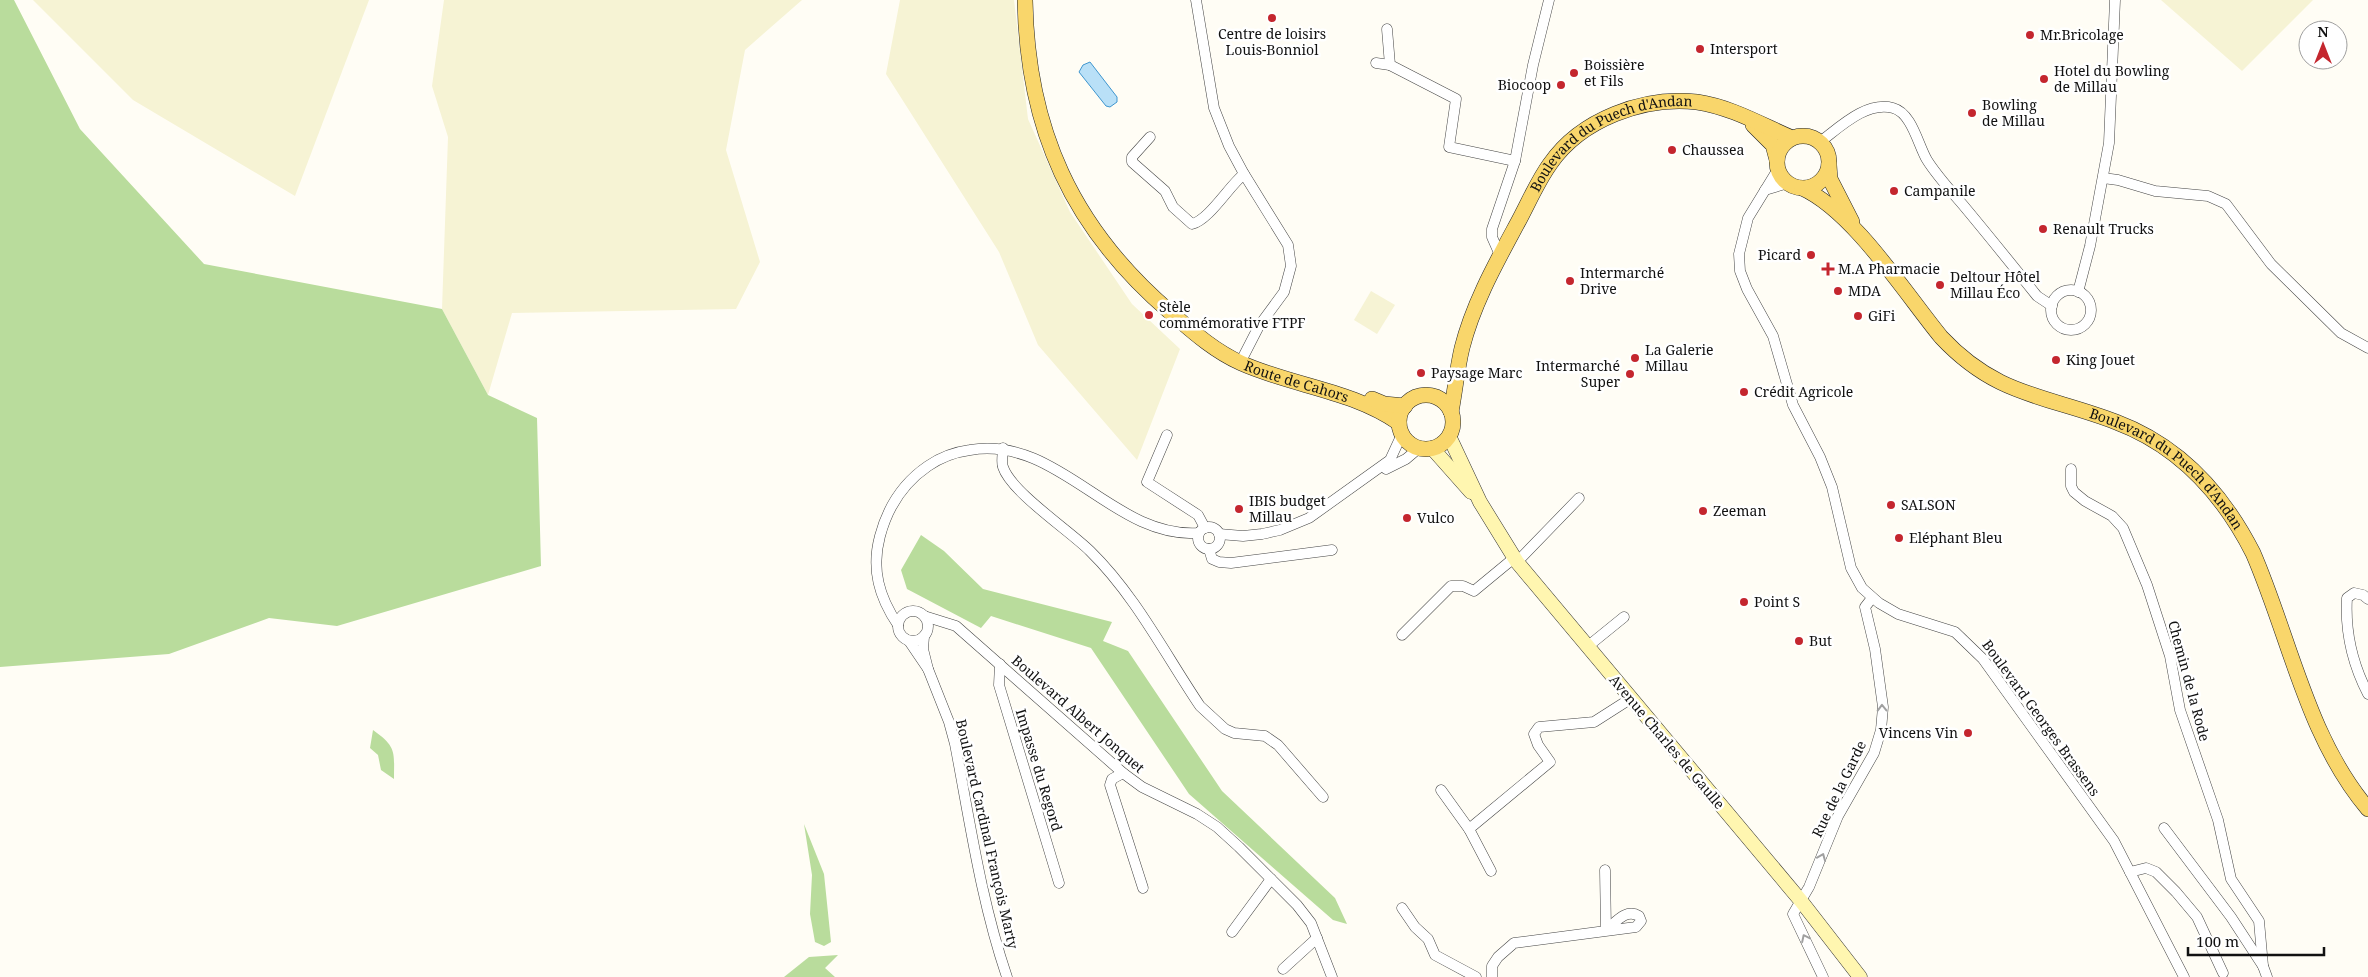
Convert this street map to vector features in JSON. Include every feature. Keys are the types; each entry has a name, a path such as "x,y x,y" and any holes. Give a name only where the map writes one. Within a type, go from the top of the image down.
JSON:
{"main road":[{"name":"Route de Cahors","path":"1025,0 1026,37 1033,88 1047,140 1062,174 1096,231 1130,273 1158,302 1198,335 1218,341 1242,359 1274,376 1366,404 1401,429"},
{"name":"Boulevard du Puech d'Andan","path":"1458,365 1471,318 1500,255 1536,186 1560,152 1581,133 1612,115 1642,106 1677,101 1716,106 1759,122 1792,138"},
{"name":"Boulevard du Puech d'Andan","path":"1742,116 1768,138 1773,145 1778,164"},
{"path":"1805,136 1820,142 1827,152 1829,165 1821,180 1813,186 1795,185 1778,164 1782,146 1792,138 1805,136"},
{"name":"Boulevard du Puech d'Andan","path":"1829,165 1830,179 1854,228"},
{"name":"Boulevard du Puech d'Andan","path":"1795,185 1822,198 1854,228 1942,337 1955,351 1983,373 2015,390 2130,428 2173,453 2203,478 2227,508 2246,539 2264,579 2313,715 2330,754 2348,785 2368,810"},
{"name":"Route de Cahors","path":"1242,359 1384,404 1405,406"},
{"path":"1436,397 1450,384 1458,365"},
{"path":"1425,448 1442,444 1449,436 1453,422 1451,412 1458,365"},
{"path":"1451,412 1445,403 1436,397 1419,396 1405,406 1400,414 1401,429 1409,443 1425,448 1480,502"},
{"path":"1449,436 1480,502"},
{"name":"Avenue Charles de Gaulle","path":"1480,502 1516,560 1630,699 1801,900 1860,977"}],"street":[{"path":"1196,0 1214,108 1229,146 1244,174 1288,245 1291,266 1284,292 1260,326 1242,359"},
{"path":"1500,255 1492,237 1492,229 1515,161 1533,65 1548,0"},
{"path":"2078,292 2090,246 2111,124 2115,0"},
{"path":"1387,29 1390,65"},
{"path":"1376,63 1390,65 1456,99 1449,147 1515,161"},
{"path":"1820,142 1843,124 1868,109 1880,107 1898,110 1905,116 1911,126 1928,162 2038,296 2052,306"},
{"path":"1150,137 1132,157 1132,162 1165,191 1173,207 1192,224 1206,216 1244,174"},
{"name":"Boulevard Georges Brassens","path":"1778,164 1748,218 1739,254 1740,271 1746,289 1773,336 1793,405 1820,458 1832,487 1851,568 1862,588 1872,598 1898,614 1955,632 1984,660 2107,830 2184,977"},
{"path":"2103,178 2118,180 2155,191 2208,196 2226,204 2271,264 2341,332 2368,348"},
{"path":"1765,190 1795,185"},
{"path":"2065,291 2078,292 2088,299 2091,310 2090,316 2082,326 2070,330 2058,325 2052,315 2052,306 2059,295 2065,291"},
{"path":"1219,538 1280,530 1296,524 1361,482 1390,460 1401,429"},
{"path":"946,622 914,641 902,636 880,593 876,580 877,545 884,521 892,503 902,488 918,473 935,462 957,452 979,448 1003,448 1024,453 1045,463 1128,515 1179,532 1201,534 1214,529 1219,538 1216,547 1203,548 1201,534 1198,515 1147,482 1166,436"},
{"path":"1003,448 1004,469 1009,477 1025,496 1075,538 1108,570 1200,706 1213,720 1234,733 1265,736 1278,745 1323,797"},
{"path":"1361,482 1425,448"},
{"name":"Chemin de la Rode","path":"2071,469 2072,486 2078,496 2112,516 2123,528 2147,585 2170,656 2180,710 2218,820 2232,879 2259,921 2263,966 2266,977"},
{"path":"1402,635 1451,586 1463,586 1474,591 1516,560 1579,498"},
{"path":"1209,549 1212,558 1219,562 1231,563 1332,550"},
{"path":"880,593 894,606 909,611 917,611 924,616 927,620 926,633"},
{"path":"2368,599 2363,595 2354,593 2347,598 2346,613 2351,649 2368,694"},
{"name":"Rue de la Garde","path":"1824,977 1793,914 1810,887 1838,816 1874,753 1881,730 1883,707 1875,649 1865,616 1865,607 1872,598"},
{"path":"898,625 901,616 909,611"},
{"name":"Boulevard Albert Jonquet","path":"924,616 956,626 1122,773 1142,787 1198,814 1217,827 1297,905 1310,923 1331,976"},
{"path":"1587,647 1624,617"},
{"name":"Boulevard Cardinal François Marty","path":"926,633 923,650 955,744 992,932 1007,977"},
{"name":"Boulevard Cardinal François Marty","path":"909,640 928,669"},
{"name":"Impasse du Regord","path":"1000,664 999,684 1059,883"},
{"path":"1469,829 1550,762 1538,745 1534,734 1539,728 1594,722 1630,699"},
{"path":"1122,773 1112,779 1110,786 1143,888"},
{"path":"1441,790 1469,829 1491,871"},
{"path":"2164,828 2231,917 2263,966"},
{"path":"2130,872 2146,868 2156,872 2176,892 2197,917 2223,973"},
{"path":"1492,977 1492,966 1498,957 1514,943 1606,930 1605,870"},
{"path":"1232,932 1271,879"},
{"path":"1402,908 1415,927 1428,939 1435,955 1476,977"},
{"path":"1283,969 1317,938"}],"shaded area":[{"path":"33,0 369,0 295,196 133,100"},
{"path":"444,0 802,0 745,50 726,150 760,262 736,309 512,313 488,395 442,309 448,137 432,86"},
{"path":"900,0 1014,0 1028,119 1070,212 1132,304 1180,349 1137,460 1038,345 999,252 886,74"},
{"path":"2161,0 2313,0 2242,71"},
{"path":"1371,291 1395,305 1377,334 1354,320"}],"green space":[{"path":"0,0 14,0 80,129 204,264 442,309 488,395 537,418 541,566 337,626 269,618 169,654 0,667"},
{"path":"921,535 944,551 983,589 1112,622 1103,641 1128,651 1222,791 1335,898 1347,924 1333,920 1189,794 1091,648 991,616 981,628 907,589 901,570"},
{"path":"373,730 390,746 394,756 394,779 381,770 378,755 370,748"},
{"path":"804,824 824,874 831,942 824,946 815,942 810,914 812,875"},
{"path":"838,955 825,968 835,977 784,977 809,957"}],"water":[{"path":"1090,62 1117,97 1117,102 1110,107 1106,106 1079,72 1083,65"}],"place":[{"name":"Centre de loisirs Louis-Bonniol","path":"1272,18"},
{"name":"Mr.Bricolage","path":"2030,35"},
{"name":"Intersport","path":"1700,49"},
{"name":"Boissière et Fils","path":"1574,73"},
{"name":"Hotel du Bowling de Millau","path":"2044,79"},
{"name":"Biocoop","path":"1561,85"},
{"name":"Bowling de Millau","path":"1972,113"},
{"name":"Chaussea","path":"1672,150"},
{"name":"Campanile","path":"1894,191"},
{"name":"Renault Trucks","path":"2043,229"},
{"name":"Picard","path":"1811,255"},
{"name":"M.A Pharmacie","path":"1828,269"},
{"name":"Intermarché Drive","path":"1570,281"},
{"name":"Deltour Hôtel Millau Éco","path":"1940,285"},
{"name":"MDA","path":"1838,291"},
{"name":"Stèle commémorative FTPF","path":"1149,315"},
{"name":"GiFi","path":"1858,316"},
{"name":"La Galerie Millau","path":"1635,358"},
{"name":"King Jouet","path":"2056,360"},
{"name":"Paysage Marc","path":"1421,373"},
{"name":"Intermarché Super","path":"1630,374"},
{"name":"Crédit Agricole","path":"1744,392"},
{"name":"SALSON","path":"1891,505"},
{"name":"IBIS budget Millau","path":"1239,509"},
{"name":"Zeeman","path":"1703,511"},
{"name":"Vulco","path":"1407,518"},
{"name":"Eléphant Bleu","path":"1899,538"},
{"name":"Point S","path":"1744,602"},
{"name":"But","path":"1799,641"},
{"name":"Vincens Vin","path":"1968,733"}]}
